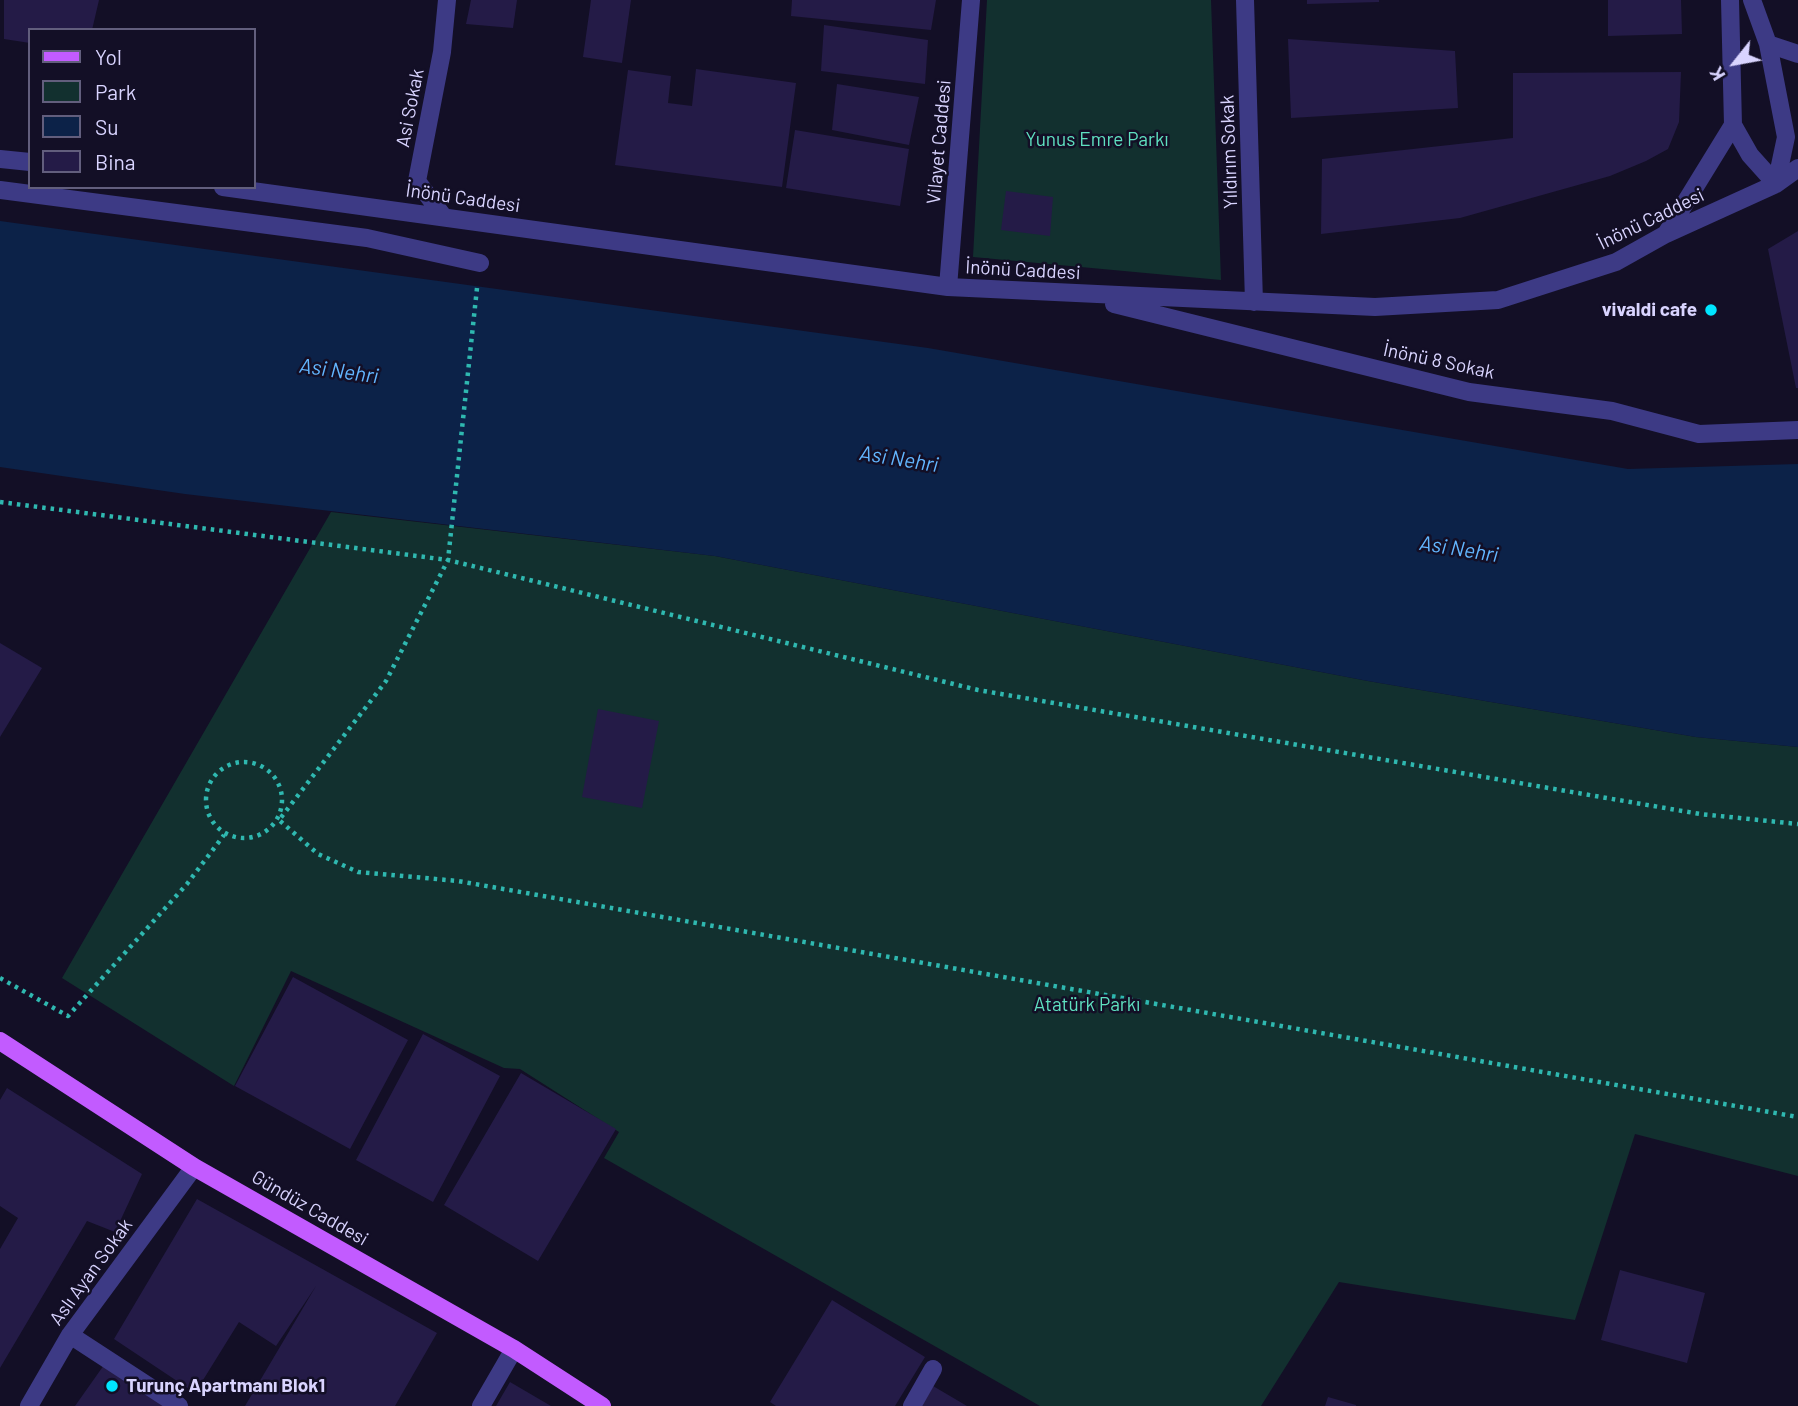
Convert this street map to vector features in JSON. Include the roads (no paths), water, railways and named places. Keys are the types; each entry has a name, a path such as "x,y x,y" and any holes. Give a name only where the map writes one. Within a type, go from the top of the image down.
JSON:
{"main road":[{"name":"Gündüz Caddesi","path":"0,1041 194,1167 514,1349 602,1406"}],"street":[{"name":"Asi Sokak","path":"443,216 417,181 442,52 447,0"},
{"name":"Vilayet Caddesi","path":"948,287 971,0"},
{"name":"Yıldırım Sokak","path":"1245,0 1254,302"},
{"path":"1730,0 1732,125 1750,155 1776,184"},
{"path":"1752,0 1768,44 1786,137 1776,184"},
{"path":"1768,44 1798,54"},
{"path":"1666,234 1732,125"},
{"path":"0,159 28,162"},
{"name":"İnönü Caddesi","path":"238,189 948,287 1375,307 1498,300 1616,262 1666,234 1776,184 1798,168"},
{"path":"0,190 367,238 480,263"},
{"name":"İnönü 8 Sokak","path":"1076,295 1469,392 1612,411 1699,434 1798,430"},
{"name":"Aslı Ayan Sokak","path":"29,1406 70,1335 194,1167"},
{"path":"70,1335 179,1406"},
{"path":"481,1406 514,1349"},
{"path":"912,1406 933,1369"}],"water":[{"name":"Asi Nehri","path":"0,221 928,348 1628,469 1798,464 1798,747 1696,737 1368,681 715,556 185,494 0,467"}],"place":[{"name":"vivaldi cafe","path":"1711,310"},
{"name":"Turunç Apartmanı Blok1","path":"112,1386"}],"park label":[{"name":"Yunus Emre Parkı","path":"1097,140"},
{"name":"Atatürk Parkı","path":"1087,1005"}]}
